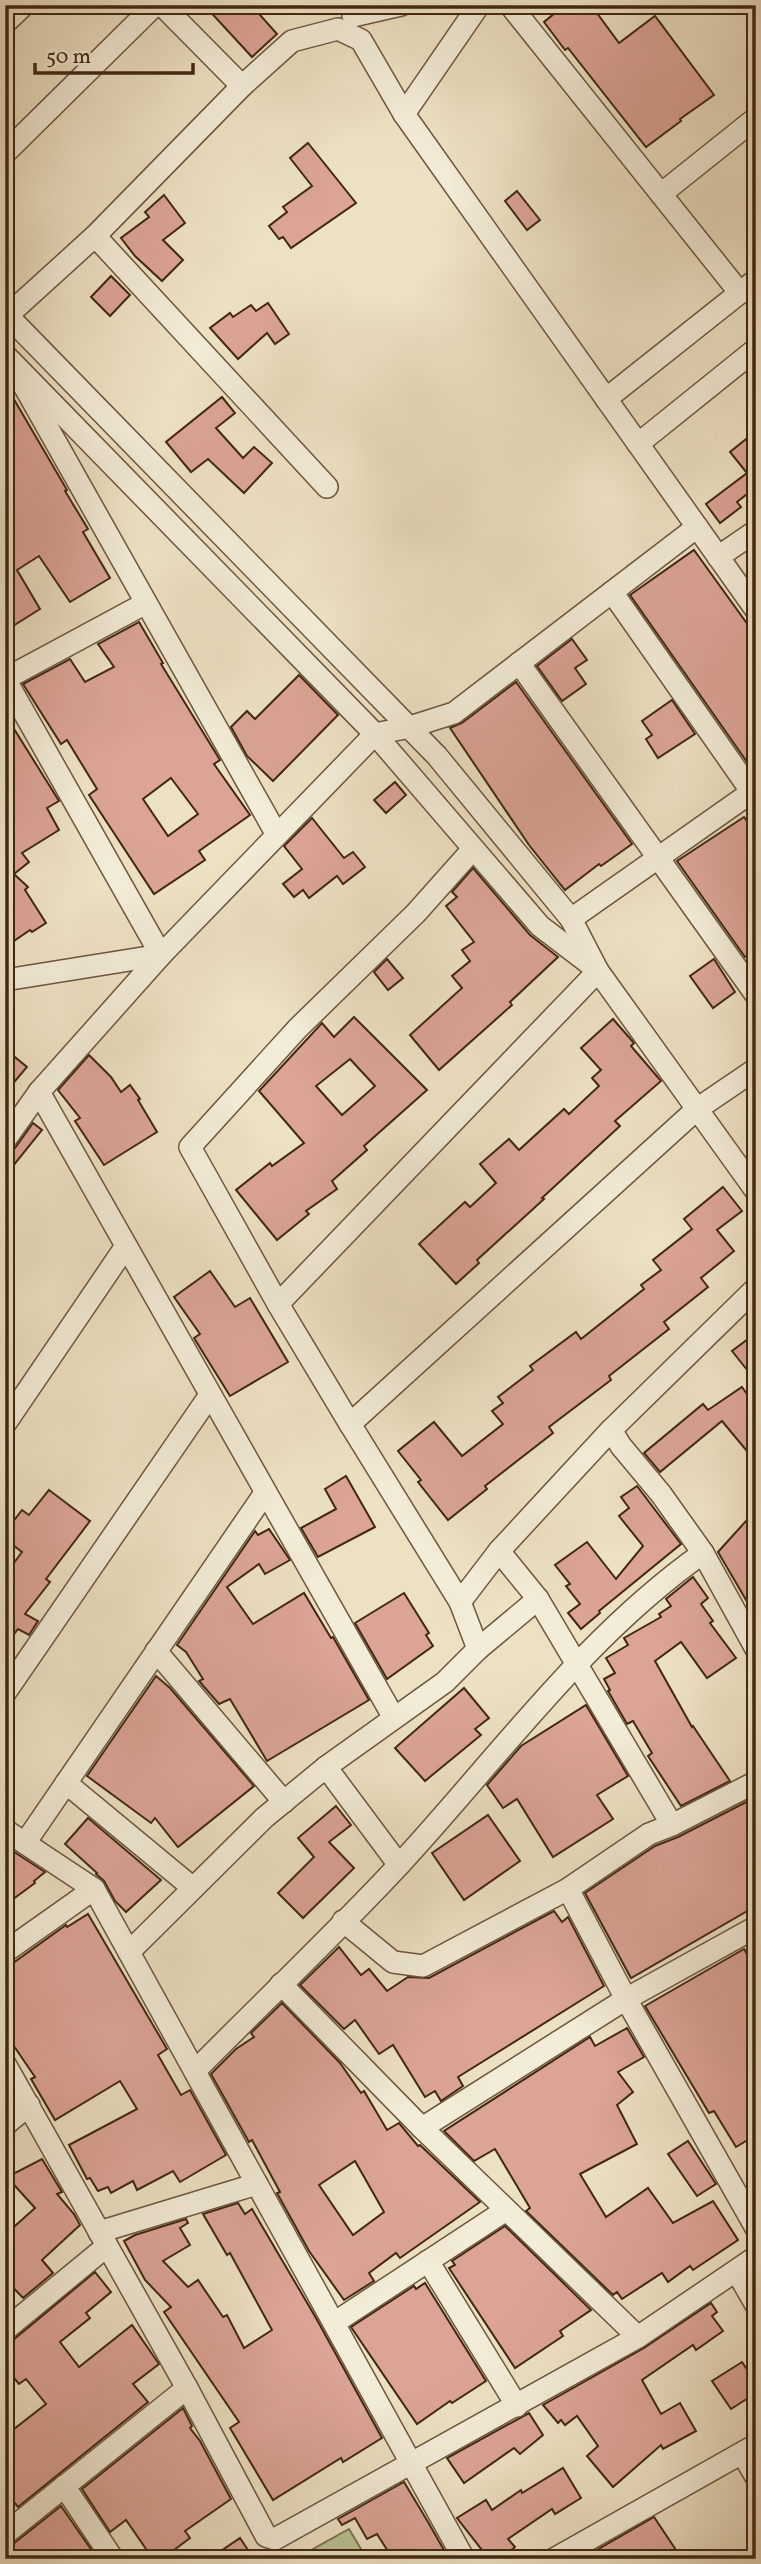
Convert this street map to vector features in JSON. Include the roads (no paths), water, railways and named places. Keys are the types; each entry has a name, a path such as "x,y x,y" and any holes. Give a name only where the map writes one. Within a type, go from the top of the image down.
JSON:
{"street":[{"path":"5,153 155,5"},
{"path":"162,5 242,86"},
{"path":"401,5 352,11 362,40 404,114 756,610"},
{"path":"404,114 479,5"},
{"path":"510,5 662,194 748,286 606,399"},
{"path":"362,40 338,29 292,41 242,86 95,236 6,314 410,727 570,919 598,971 756,1192"},
{"path":"662,194 756,118"},
{"path":"95,236 327,487"},
{"path":"638,444 756,349"},
{"path":"7,357 277,835"},
{"path":"7,357 375,734 540,926 598,971"},
{"path":"5,1140 39,1092 161,956 375,734 410,727 454,713 697,527"},
{"path":"718,557 756,531"},
{"path":"570,919 754,793 612,592"},
{"path":"146,603 5,679 161,956"},
{"path":"519,663 756,995"},
{"path":"473,849 416,913 298,1028 190,1147 278,1304 460,1602 478,1649"},
{"path":"5,981 161,956"},
{"path":"278,1304 598,971"},
{"path":"350,1424 697,1109 756,1069"},
{"path":"39,1092 394,1718"},
{"path":"5,1424 126,1246"},
{"path":"460,1602 499,1551 611,1430 756,1288"},
{"path":"5,1693 210,1395"},
{"path":"611,1430 703,1553 756,1649"},
{"path":"25,1843 265,1493"},
{"path":"499,1551 538,1599 672,1825"},
{"path":"195,2071 399,1865 576,1665 668,1577 703,1553"},
{"path":"129,1952 264,1818 326,1767 445,1682 478,1649 538,1599"},
{"path":"156,1651 284,1802"},
{"path":"326,1767 399,1865"},
{"path":"343,1921 393,1962 423,1966 568,1889 649,1834 756,1782"},
{"path":"66,1783 193,1888"},
{"path":"5,1830 94,1889 464,2559"},
{"path":"5,1952 94,1889"},
{"path":"568,1889 626,1999 756,2228"},
{"path":"422,2128 626,1999 754,1933"},
{"path":"281,1984 422,2128 638,2337"},
{"path":"5,2064 187,2388 266,2536 275,2539 638,2337 756,2258"},
{"path":"5,2125 29,2105"},
{"path":"5,2330 103,2239 257,2184"},
{"path":"334,2323 506,2210"},
{"path":"428,2261 517,2406"},
{"path":"737,2272 756,2305"},
{"path":"5,2534 187,2388"},
{"path":"554,2559 749,2449 756,2477"},
{"path":"64,2486 113,2559"}]}
